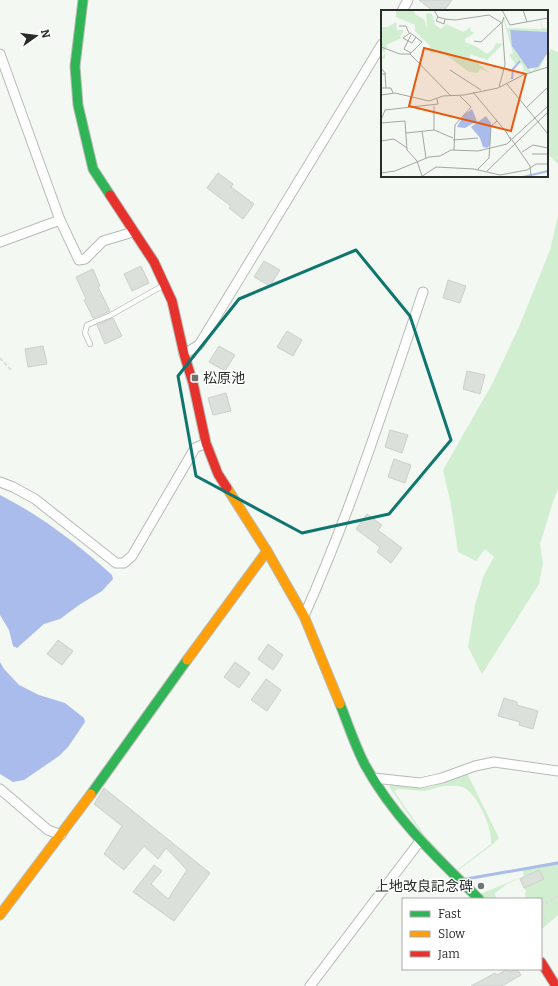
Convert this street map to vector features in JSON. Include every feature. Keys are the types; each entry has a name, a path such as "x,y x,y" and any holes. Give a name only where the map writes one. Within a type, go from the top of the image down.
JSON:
{"street":[{"path":"83,0 75,66 78,105 93,169 154,262 172,301 206,442 218,474 267,551 304,616 365,765 394,810 420,841 478,898"},
{"path":"403,10 408,0"},
{"path":"184,354 199,345 381,46"},
{"path":"0,54 60,220 79,260 85,259 102,241 133,232"},
{"path":"0,242 60,220"},
{"path":"304,616 330,555 423,292"},
{"path":"0,482 35,499 116,563 124,563 132,556 195,448 206,442"},
{"path":"0,915 61,835 228,601 267,551"},
{"path":"374,778 420,783 442,778 475,766 494,762 558,771"},
{"path":"0,789 48,830 61,835"},
{"path":"310,986 420,841"},
{"path":"542,964 556,986"}],"lane":[{"path":"90,344 85,333 87,326 111,315 165,284"}],"path":[{"path":"0,358 12,371"},
{"path":"542,904 545,901 547,903 558,896"},
{"path":"542,914 546,918 542,921"}],"highlighted area":[{"path":"356,250 410,316 451,440 389,514 302,533 196,476 178,376 239,299"}],"green space":[{"path":"551,49 558,52 558,164 548,154 548,54"},
{"path":"558,216 558,489 540,544 543,563 539,584 482,674 468,647 475,605 484,575 494,557 485,549 476,561 458,552 451,505 443,470 492,384 519,327 550,250"},
{"path":"467,773 499,838 456,872 424,837 390,788 390,785 394,783 416,788 430,787","holes":["443,786 462,787 468,790 483,812 491,837 491,844 457,870 425,836 394,791 398,789 425,791"]},
{"path":"558,861 558,915 542,929 542,898 526,898 526,891 524,888 544,879 539,870 507,884 495,893 496,898 485,898 480,894 524,876 522,868"}],"water":[{"path":"0,495 59,531 112,575 113,579 102,591 60,619 44,624 17,648 13,646 9,630 0,615"},
{"path":"0,662 4,669 19,685 39,695 65,703 84,718 85,722 68,747 59,756 24,780 13,782 0,774"}],"building":[{"path":"419,0 452,0 445,10 432,10"},
{"path":"218,173 233,184 231,187 254,204 243,219 229,208 231,206 207,188"},
{"path":"264,261 280,270 270,286 254,277"},
{"path":"141,266 149,283 132,291 124,274"},
{"path":"93,269 100,286 98,287 110,311 93,318 84,300 86,299 76,277"},
{"path":"448,280 466,286 460,303 443,298"},
{"path":"113,318 122,336 105,344 97,325"},
{"path":"287,331 302,340 293,356 277,347"},
{"path":"43,346 47,364 28,367 25,349"},
{"path":"219,346 235,355 225,371 209,362"},
{"path":"467,371 485,375 480,394 463,389"},
{"path":"226,393 231,411 213,415 208,398"},
{"path":"390,430 408,435 402,453 385,447"},
{"path":"394,459 411,465 405,483 388,477"},
{"path":"367,514 382,525 378,530 402,548 391,563 377,552 380,547 356,529"},
{"path":"58,640 73,651 62,665 47,654"},
{"path":"268,644 283,655 273,670 258,659"},
{"path":"235,662 250,673 239,688 224,677"},
{"path":"266,679 281,690 267,711 251,700"},
{"path":"504,698 517,702 517,705 538,711 533,729 519,725 520,722 498,716"},
{"path":"104,788 210,873 174,921 133,892 154,865 162,871 151,884 168,899 187,870 166,848 158,859 144,846 124,870 104,854 122,826 94,804"},
{"path":"539,870 544,879 524,888 520,879"},
{"path":"506,970 508,970 509,972 518,970 521,975 502,986 471,986 495,973 497,975"}],"waterway":[{"path":"466,879 558,863"}],"traffic: fast":[{"path":"83,0 75,66 78,105 93,169 110,195"},
{"path":"91,794 187,660"},
{"path":"340,704 365,765 389,803 417,836 478,898"}],"traffic: slow":[{"path":"227,488 267,551 304,616 340,704"},
{"path":"187,660 267,551"},
{"path":"0,915 91,794"}],"traffic: jam":[{"path":"110,195 154,262 172,301 184,354 193,383 206,443 218,474 227,488"},
{"path":"542,964 556,986"}],"place":[{"name":"松原池","path":"195,378"},
{"name":"上地改良記念碑","path":"481,886"}]}
